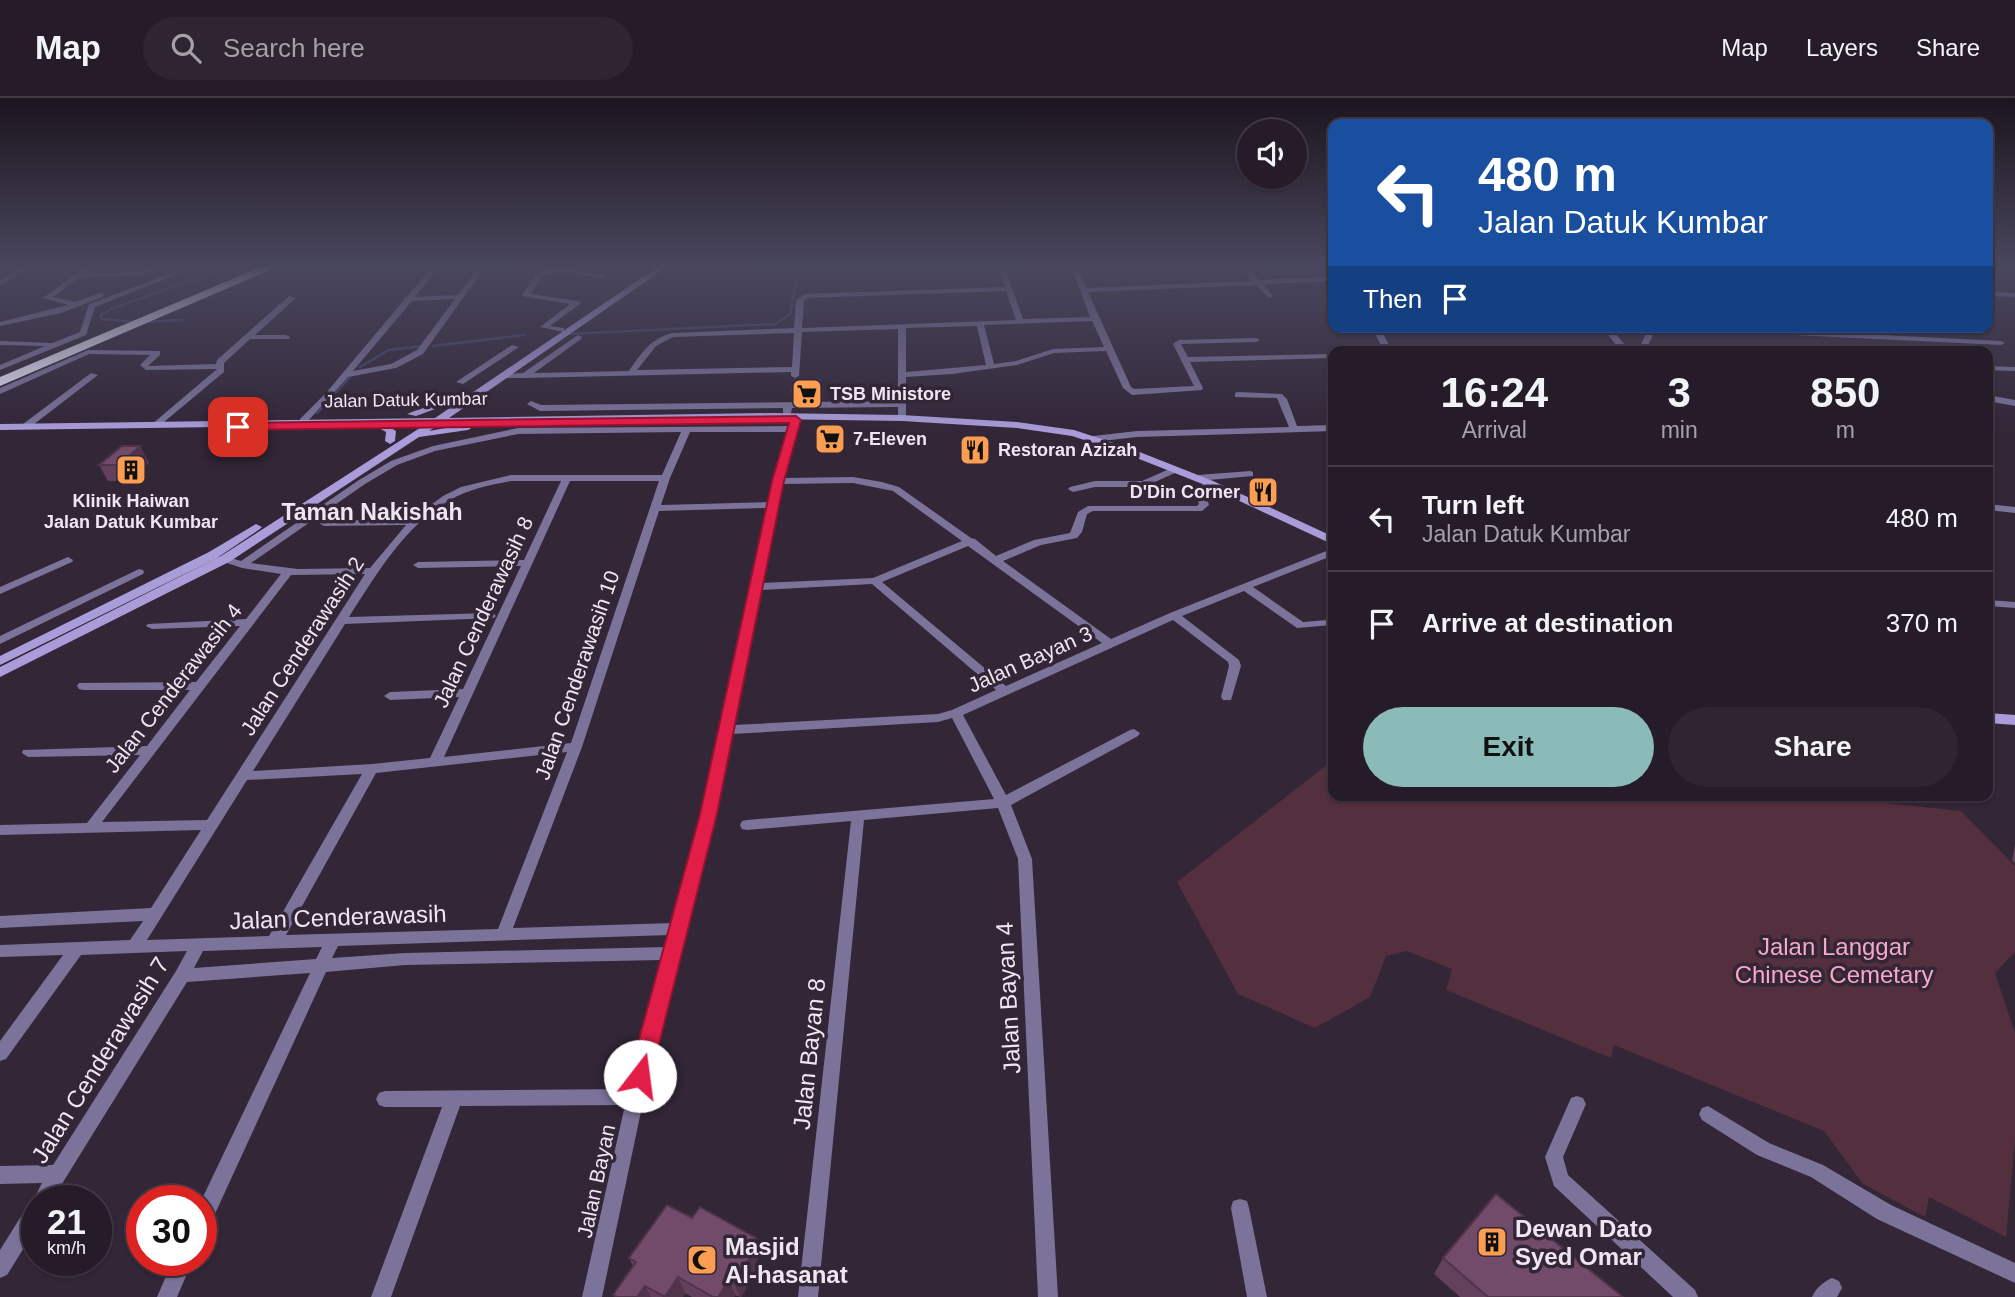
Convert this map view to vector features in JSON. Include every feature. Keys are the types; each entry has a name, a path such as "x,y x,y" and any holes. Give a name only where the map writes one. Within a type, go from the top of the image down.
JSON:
{"highway":[{"path":"0,374 133,322"},
{"path":"0,382 135,322"}],"main road":[{"path":"427,422 454,399 573,322"},
{"path":"0,661 213,555 427,422 468,401 583,322"},
{"path":"376,423 426,411 454,399"},
{"path":"468,401 465,407 468,413 495,421"},
{"name":"Jalan Datuk Kumbar","path":"0,427 791,418"},
{"name":"Jalan Datuk Kumbar","path":"495,421 902,418 1017,425 1093,439 1209,483 1328,539"},
{"path":"0,673 225,559 396,442 441,430 495,421"},
{"name":"Jalan Datuk Kumbar","path":"178,426 190,422 376,423"},
{"path":"376,423 390,429 396,442"},
{"path":"1993,719 2015,720"}],"street":[{"path":"0,368 83,333 87,322"},
{"path":"155,425 221,370 220,362 264,322"},
{"path":"303,421 388,322"},
{"path":"346,374 393,366 415,356 444,322"},
{"path":"551,322 544,327 561,330"},
{"path":"504,376 795,373 799,322"},
{"path":"631,374 642,356 667,336 1001,322"},
{"path":"1096,322 1128,390 1136,393 1198,389 1177,344 1180,342 1256,340"},
{"path":"980,323 991,367"},
{"path":"902,326 902,418"},
{"path":"1787,333 2001,344"},
{"path":"247,337 286,337"},
{"path":"524,376 578,337"},
{"path":"0,343 58,344"},
{"path":"460,382 515,347"},
{"path":"903,375 991,367 1025,361 1053,351 1109,349"},
{"path":"0,391 88,352 156,352 144,365 146,368 220,366"},
{"path":"501,355 518,358"},
{"path":"1184,360 1328,356"},
{"path":"1993,368 2013,369"},
{"path":"26,426 94,375"},
{"path":"1238,395 1279,396 1283,399 1294,429"},
{"path":"1993,399 2015,403"},
{"path":"531,404 540,408 722,406 791,418"},
{"path":"242,565 362,482 394,463 433,449 518,431 687,429 903,404"},
{"path":"717,417 722,406"},
{"name":"Jalan Bayan","path":"592,1297 635,1097 709,814 791,418"},
{"path":"1093,439 1137,434 1328,428"},
{"name":"Jalan Cenderawasih 10","path":"503,935 576,747 665,478 687,429"},
{"path":"1073,489 1095,484 1144,484 1174,470"},
{"path":"1196,478 1250,474"},
{"name":"Jalan Cenderawasih 2","path":"134,947 373,571 413,522 438,501 472,486 511,478 665,478"},
{"name":"Jalan Cenderawasih 8","path":"435,762 568,478"},
{"path":"778,481 852,481 889,486 971,541 1111,644"},
{"path":"996,560 1038,542 1073,536 1086,510 1199,509 1204,505 1200,492 1209,483"},
{"path":"656,508 773,505"},
{"path":"1993,508 2015,510"},
{"path":"324,523 413,522"},
{"path":"756,587 875,581 971,541"},
{"name":"Jalan Bayan 3","path":"726,730 938,718 956,713 1174,615 1328,553"},
{"path":"225,559 242,565 287,573 373,571"},
{"path":"0,591 68,560"},
{"path":"418,565 526,563"},
{"path":"16,653 0,642 139,572"},
{"name":"Jalan Cenderawasih 4","path":"91,827 287,573"},
{"path":"875,581 1005,691"},
{"path":"1245,587 1301,626 1328,623"},
{"path":"1993,603 2015,605"},
{"path":"1174,615 1233,660 1235,666 1227,697"},
{"path":"342,621 490,616"},
{"path":"152,626 248,622"},
{"path":"83,687 201,685"},
{"path":"390,696 466,693"},
{"name":"Jalan Bayan 4","path":"956,713 1003,803 1025,859 1048,1297"},
{"path":"747,825 1003,803 1134,733"},
{"path":"243,776 372,769 576,747"},
{"path":"28,753 150,750"},
{"path":"274,942 372,769"},
{"name":"Jalan Bayan 8","path":"808,1297 858,816"},
{"path":"0,831 212,825"},
{"path":"0,922 154,914"},
{"name":"Jalan Cenderawasih","path":"0,951 678,929"},
{"path":"217,1188 333,940"},
{"name":"Jalan Cenderawasih 7","path":"51,1185 182,976 198,945"},
{"path":"0,1054 76,949"},
{"name":"Jalan Cenderawasih","path":"182,976 405,959 672,953"},
{"path":"385,1099 635,1097"},
{"path":"381,1297 454,1098"},
{"path":"1577,1104 1554,1157 1560,1180 1689,1297"},
{"path":"1708,1114 1763,1149 1817,1171 1884,1212 2015,1273"},
{"path":"0,1175 58,1174"},
{"path":"1240,1208 1257,1297"},
{"path":"0,1268 21,1235"},
{"path":"167,1297 176,1276"}],"green space":[{"name":"Jalan Langgar Chinese Cemetary","path":"1328,764 1328,801 1867,801 1961,811 2015,866 2015,952 1995,973 2015,1033 2015,1141 2006,1237 1929,1197 1925,1217 1863,1184 1824,1131 1614,1045 1611,1058 1446,990 1452,969 1407,951 1386,956 1370,997 1315,1028 1238,994 1177,882"}],"building":[{"path":"795,380 820,380 817,392 792,392"},
{"path":"122,446 140,446 119,465 99,465"},
{"name":"Dewan Dato Syed Omar","path":"1496,1194 1623,1297 1488,1297 1443,1258"},
{"name":"Masjid Al-hasanat","path":"667,1205 692,1218 700,1207 756,1238 748,1250 753,1253 734,1283 729,1280 718,1297 713,1297 678,1277 665,1297 645,1286 637,1297 613,1295 636,1262 629,1258"}],"waterway":[{"path":"568,334 778,322"},
{"path":"433,346 524,335"},
{"path":"360,367 389,350 423,346"},
{"path":"317,413 350,377"}],"place":[{"name":"TSB Ministore","path":"807,394"},
{"name":"7-Eleven","path":"830,439"},
{"name":"Restoran Azizah","path":"975,450"},
{"name":"Klinik Haiwan Jalan Datuk Kumbar","path":"131,470"},
{"name":"D'Din Corner","path":"1263,492"},
{"name":"Dewan Dato Syed Omar","path":"1492,1242"},
{"name":"Masjid Al-hasanat","path":"702,1260"}],"district":[{"name":"Taman Nakishah","path":"372,512"}],"route":[{"path":"238,427 796,420 778,481 709,814 640,1076"}]}
